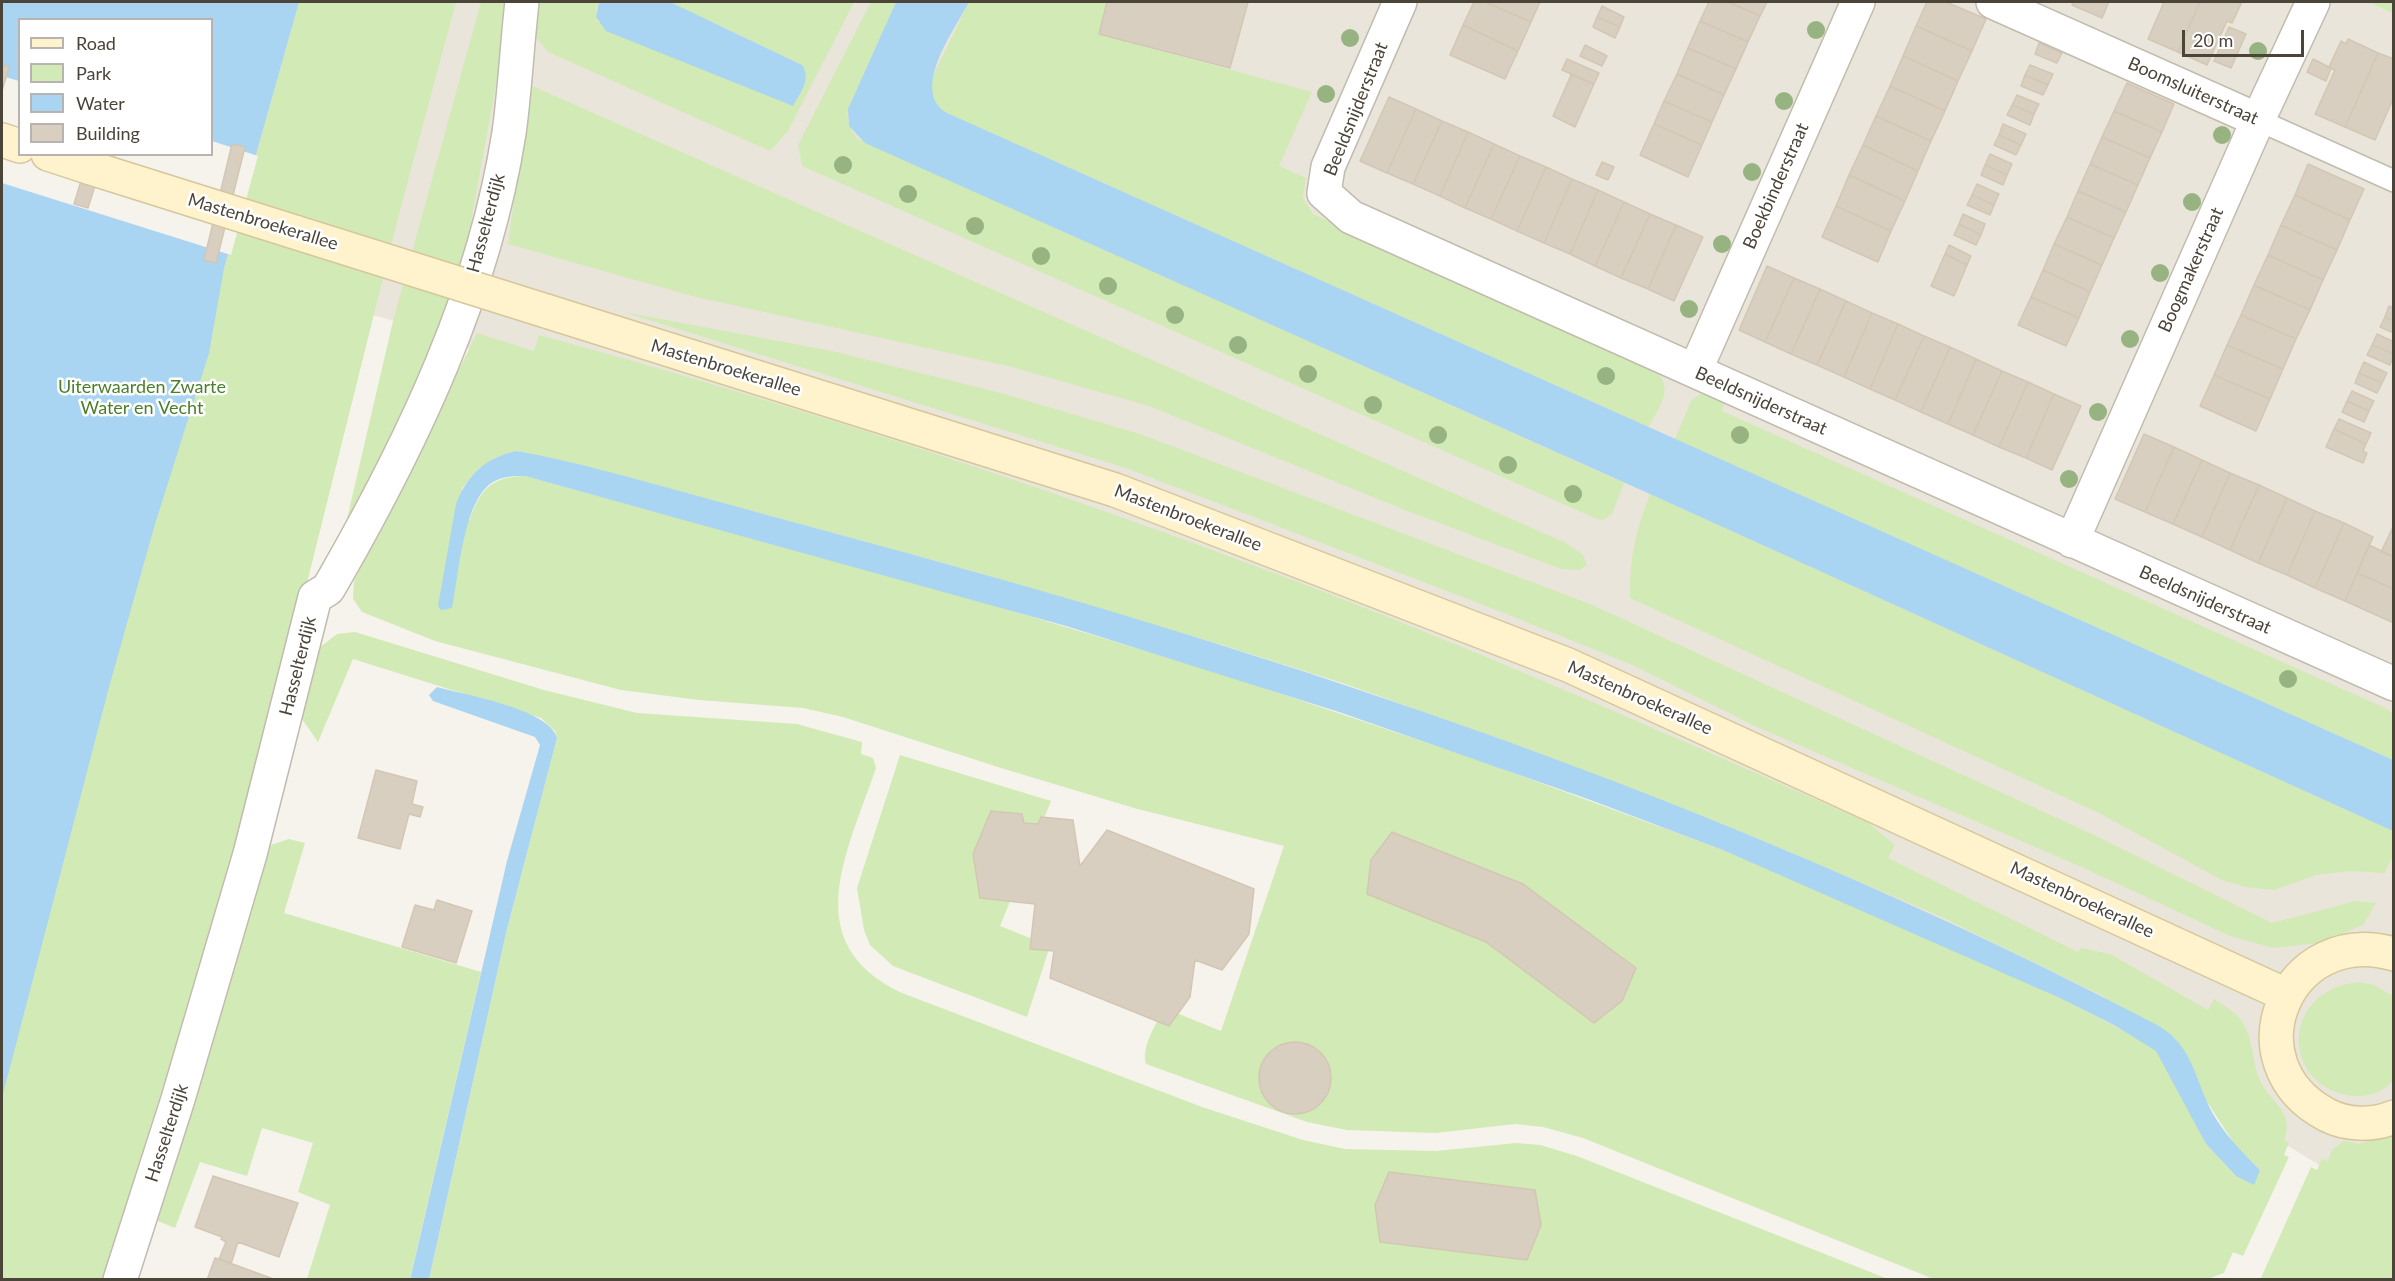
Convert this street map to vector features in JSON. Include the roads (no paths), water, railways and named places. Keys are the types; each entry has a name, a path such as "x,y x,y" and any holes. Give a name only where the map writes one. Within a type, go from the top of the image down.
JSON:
{"main road":[{"path":"2,140 18,145"},
{"name":"Mastenbroekerallee","path":"54,156 1115,490 1568,665 2286,995"},
{"path":"2394,954 2375,949 2348,950 2323,958 2302,974 2286,995 2277,1018 2276,1044 2282,1068 2295,1090 2313,1108 2336,1119 2361,1123 2394,1117"}],"street":[{"name":"Hasselterdijk","path":"120,1280 178,1099 250,854 315,597 328,589 380,498 444,362 461,318 491,213 509,134 522,2"},
{"name":"Beeldsnijderstraat","path":"1400,2 1328,167 1324,193 1351,217 2394,684"},
{"name":"Boekbinderstraat","path":"1695,371 1858,2"},
{"name":"Boomsluiterstraat","path":"1993,2 2258,120"},
{"name":"Boogmakerstraat","path":"2072,541 2258,120 2313,2"}],"lane":[{"name":"Boomsluiterstraat","path":"2258,120 2394,181"}],"water":[{"path":"2,2 299,2 224,268 209,353 155,524 109,687 2,1098"},
{"path":"599,2 670,2 802,65 806,75 804,86 793,106 606,31 596,17"},
{"path":"896,2 969,2 938,59 934,75 932,90 936,103 947,113 2393,760 2393,831 1650,494 865,143 849,126 848,109"},
{"path":"516,451 602,470 907,553 1229,647 1546,756 1702,816 1857,881 2009,951 2159,1026 2171,1035 2180,1044 2192,1064 2212,1112 2222,1128 2260,1170 2254,1185 2236,1176 2206,1144 2156,1051 2114,1025 2060,998 1723,850 1585,798 1339,712 1066,626 525,476 501,479 493,482 483,491 475,505 464,539 452,608 441,610 438,606 456,504 461,493 479,469 495,458"},
{"path":"437,687 523,711 551,728 557,738 506,933 429,1279 410,1280 507,861 540,745 535,737 433,701 429,695"}],"park label":[{"name":"Uiterwaarden Zwarte Water en Vecht","path":"142,397"}]}
